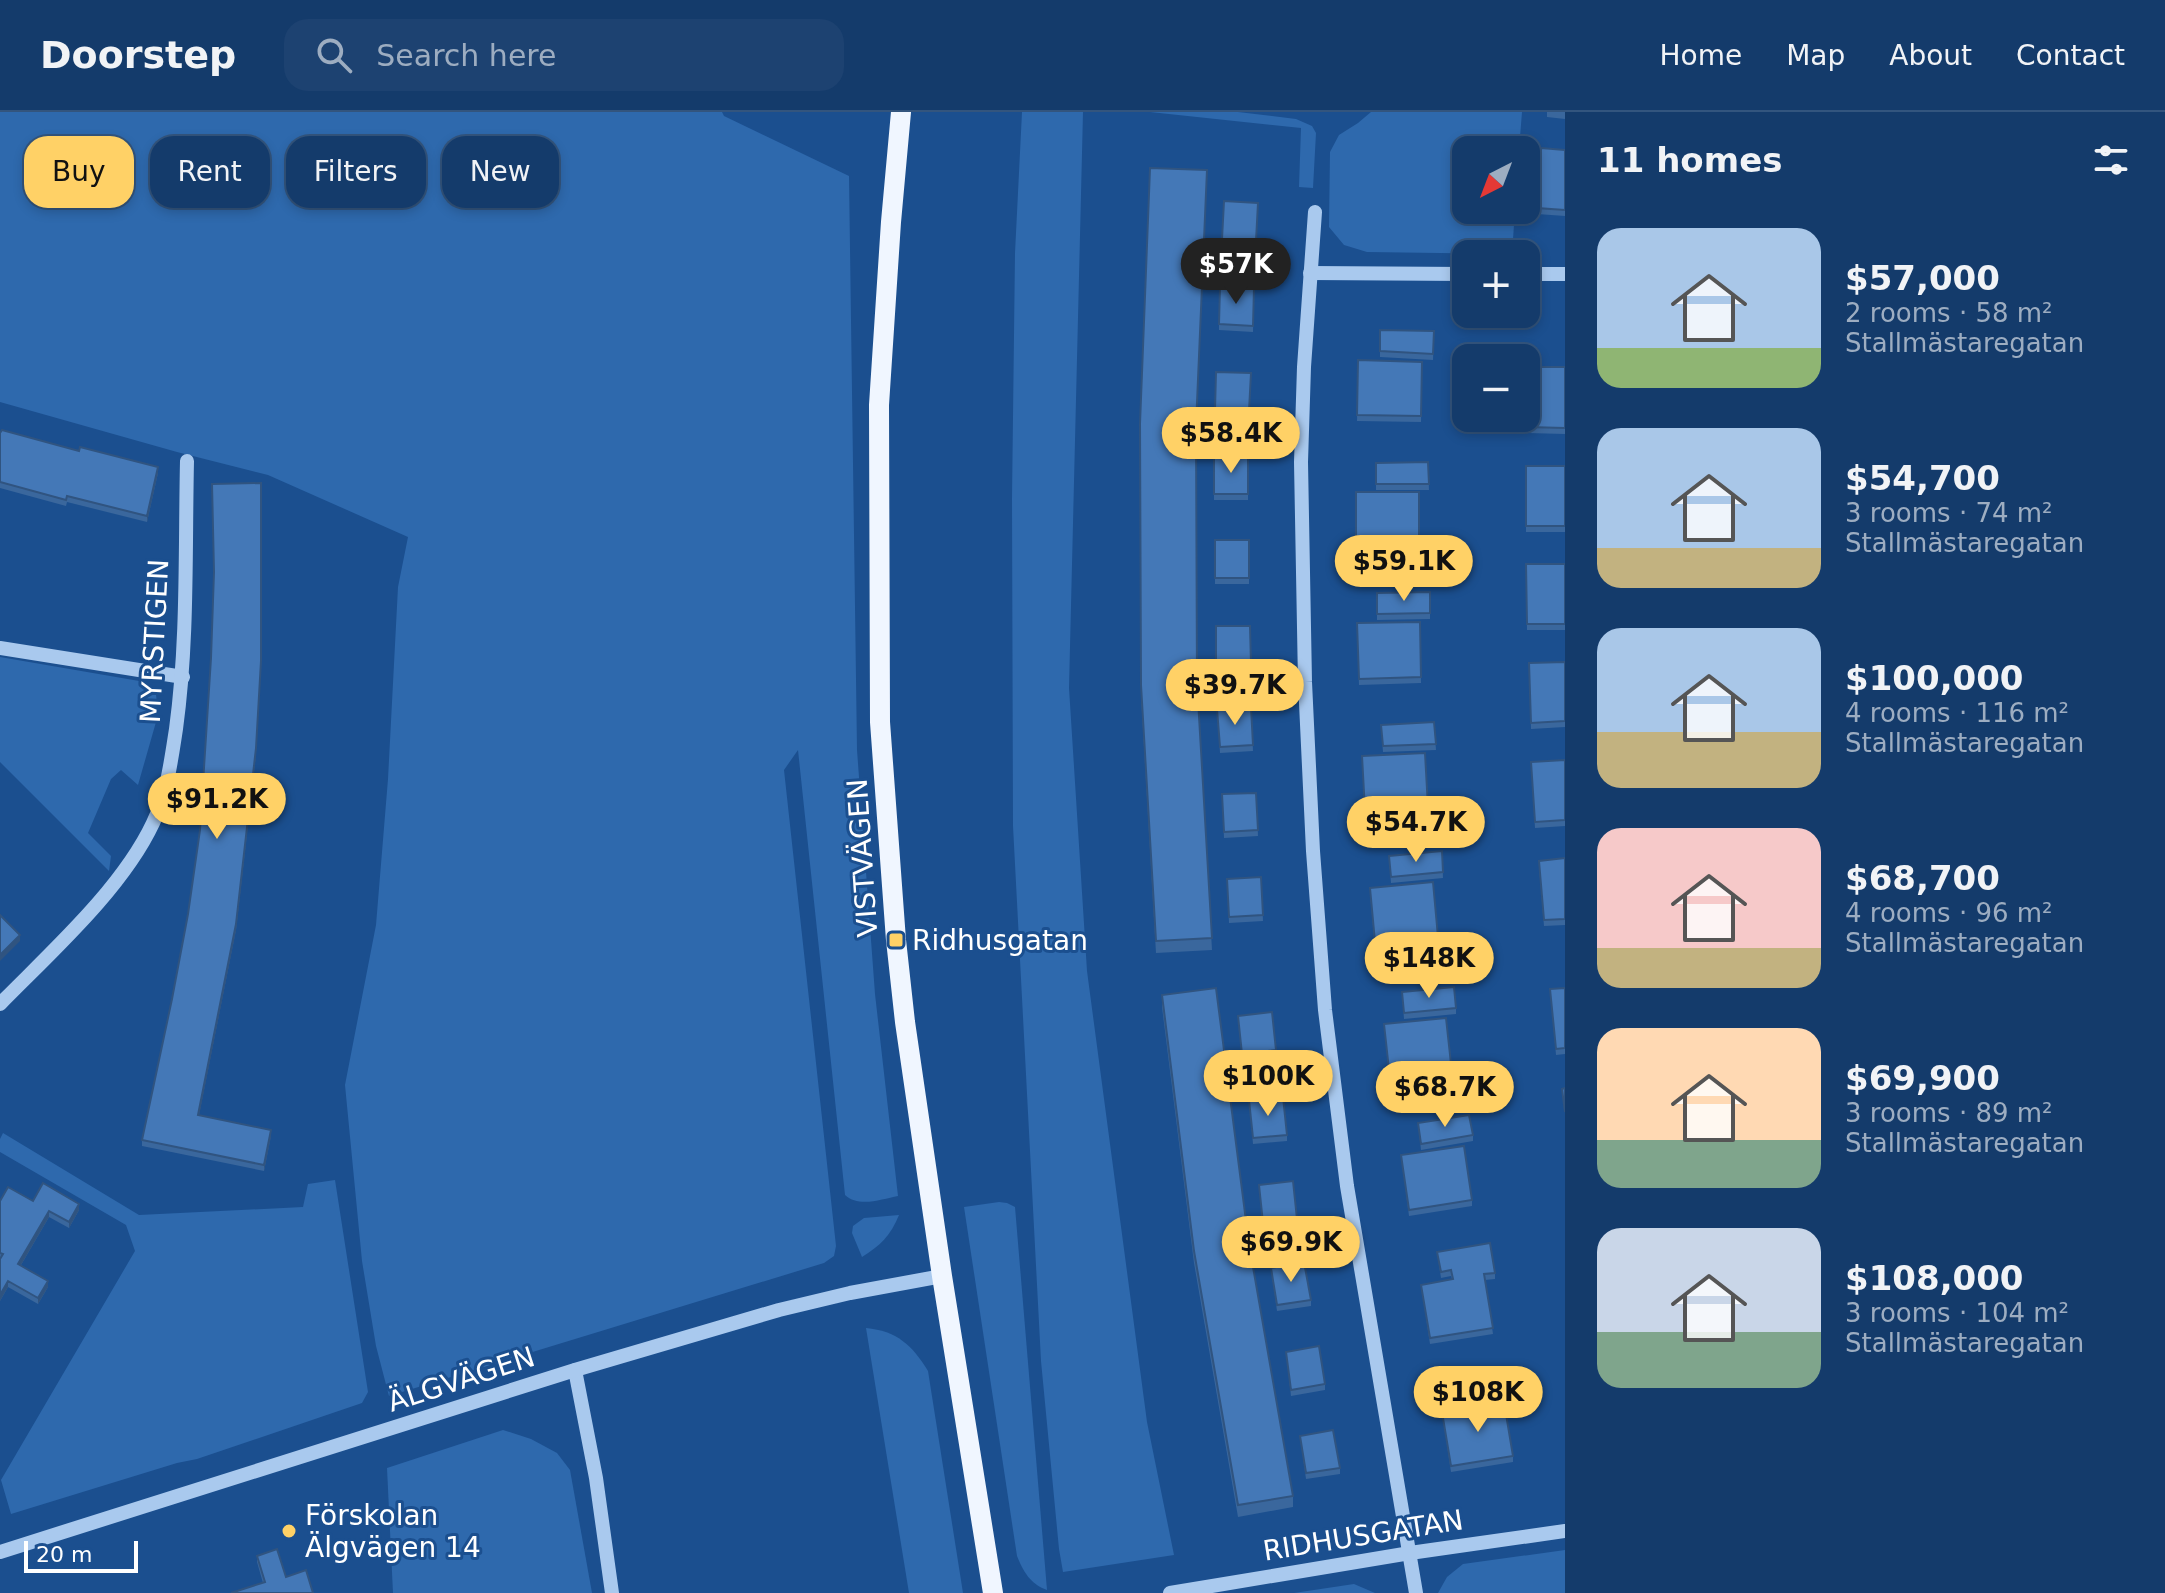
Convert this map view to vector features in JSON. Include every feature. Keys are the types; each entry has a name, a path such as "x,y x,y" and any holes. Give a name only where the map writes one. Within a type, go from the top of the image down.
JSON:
{"main road":[{"name":"VISTVÄGEN","path":"901,112 879,405 880,722 905,1022 993,1593"}],"street":[{"path":"1315,212 1301,462 1305,682 1313,851 1325,1010 1347,1186 1416,1593"},
{"path":"1310,273 1452,274"},
{"path":"1540,274 1565,274"},
{"name":"MYRSTIGEN","path":"0,1004 93,908 125,869 153,823 170,773 183,677 187,461"},
{"path":"0,648 183,677"},
{"name":"ÄLGVÄGEN","path":"0,1552 575,1370 779,1310 942,1276"},
{"path":"575,1370 596,1478 612,1593"},
{"name":"RIDHUSGATAN","path":"1170,1593 1565,1531"}],"shaded area":[{"path":"0,112 722,112 724,116 849,176 857,750 875,994 898,1196 864,1202 845,1195 798,750 784,770 836,1246 834,1256 824,1263 389,1396 376,1346 362,1261 345,1085 376,925 388,779 398,587 408,537 268,475 0,402"},
{"path":"1022,112 1083,112 1069,688 1087,971 1147,1422 1174,1555 1063,1572 1041,1361 1013,826 1015,253"},
{"path":"1150,112 1238,112 1296,119 1312,126 1316,133 1313,188 1299,187 1301,128"},
{"path":"1371,112 1522,112 1520,136 1452,136 1452,224 1514,224 1513,240 1452,240 1452,253 1367,252 1344,245 1329,227 1330,152 1339,135"},
{"path":"0,657 145,682 156,694 158,715 138,785 121,770 111,779 88,833 111,856 109,871 0,762"},
{"path":"3,1133 139,1215 303,1207 308,1184 335,1180 368,1392 362,1403 197,1459 11,1514 1,1480 135,1251 126,1225 0,1152"},
{"path":"999,1202 1015,1207 1047,1590 1028,1576 1017,1556 964,1207"},
{"path":"899,1215 884,1239 862,1257 852,1233 853,1226 864,1218"},
{"path":"866,1328 887,1332 903,1341 928,1371 963,1593 909,1593"},
{"path":"503,1430 531,1439 557,1453 570,1470 592,1593 393,1593 387,1468"},
{"path":"1565,1550 1565,1593 1438,1593 1447,1577 1463,1564"},
{"path":"1354,1584 1375,1593 1294,1593"}],"building":[{"path":"1541,148 1565,150 1565,210 1540,208"},
{"path":"1150,168 1207,170 1196,426 1197,682 1212,938 1156,941 1141,685 1140,424"},
{"path":"1224,201 1258,203 1256,241 1222,239"},
{"path":"1220,286 1254,288 1253,326 1219,324"},
{"path":"1380,330 1434,331 1433,354 1380,351"},
{"path":"1358,360 1422,362 1421,416 1357,415"},
{"path":"1540,367 1565,367 1565,428 1540,427"},
{"path":"1216,372 1251,373 1249,411 1215,410"},
{"path":"2,430 79,451 80,447 158,467 147,516 67,496 66,500 0,482"},
{"path":"1214,456 1248,456 1248,494 1214,494"},
{"path":"1428,462 1429,484 1376,484 1376,463"},
{"path":"1526,466 1565,466 1565,526 1526,526"},
{"path":"261,483 261,661 256,748 236,924 198,1115 271,1130 264,1165 142,1140 188,914 200,830 214,572 212,484"},
{"path":"1356,492 1419,492 1419,546 1356,546"},
{"path":"1215,540 1249,540 1249,578 1215,578"},
{"path":"1526,564 1565,564 1565,624 1527,624"},
{"path":"1430,592 1430,613 1377,614 1377,593"},
{"path":"1420,622 1421,677 1359,679 1357,623"},
{"path":"1216,626 1250,626 1251,664 1216,664"},
{"path":"1565,662 1565,721 1531,723 1529,663"},
{"path":"1251,707 1253,745 1220,747 1217,709"},
{"path":"1434,722 1436,744 1383,746 1381,725"},
{"path":"1425,753 1428,807 1365,811 1362,756"},
{"path":"1565,760 1565,820 1535,822 1531,762"},
{"path":"1256,793 1258,830 1224,832 1222,794"},
{"path":"1442,851 1443,872 1391,877 1389,856"},
{"path":"1565,858 1565,919 1544,920 1539,861"},
{"path":"1261,877 1263,915 1229,917 1227,879"},
{"path":"1433,882 1438,937 1375,942 1370,888"},
{"path":"0,915 20,935 0,955"},
{"path":"1454,987 1456,1008 1404,1013 1402,992"},
{"path":"1216,988 1249,1244 1293,1496 1238,1505 1194,1251 1162,995"},
{"path":"1565,988 1565,1048 1556,1049 1550,989"},
{"path":"1272,1012 1276,1050 1242,1054 1238,1016"},
{"path":"1446,1018 1452,1073 1390,1079 1384,1024"},
{"path":"1283,1097 1287,1135 1253,1138 1249,1100"},
{"path":"1469,1115 1473,1135 1421,1144 1418,1123"},
{"path":"1464,1146 1472,1200 1409,1210 1401,1155"},
{"path":"1293,1181 1297,1219 1263,1223 1259,1185"},
{"path":"43,1183 79,1204 69,1222 49,1211 18,1264 48,1281 38,1298 8,1281 0,1295 0,1259 3,1254 0,1253 0,1201 8,1187 33,1201"},
{"path":"1490,1243 1495,1273 1484,1274 1493,1328 1430,1338 1421,1285 1453,1279 1451,1270 1441,1272 1437,1252"},
{"path":"1304,1262 1311,1300 1277,1305 1271,1268"},
{"path":"1319,1346 1325,1384 1291,1390 1286,1352"},
{"path":"1510,1371 1514,1391 1461,1401 1457,1380"},
{"path":"1504,1402 1513,1456 1451,1466 1442,1412"},
{"path":"1333,1430 1340,1468 1306,1473 1300,1436"},
{"path":"277,1549 286,1577 306,1570 313,1593 231,1593 265,1582 257,1556"}],"place":[{"name":"Ridhusgatan","path":"896,940"},
{"name":"Förskolan Älgvägen 14","path":"289,1531"}]}
